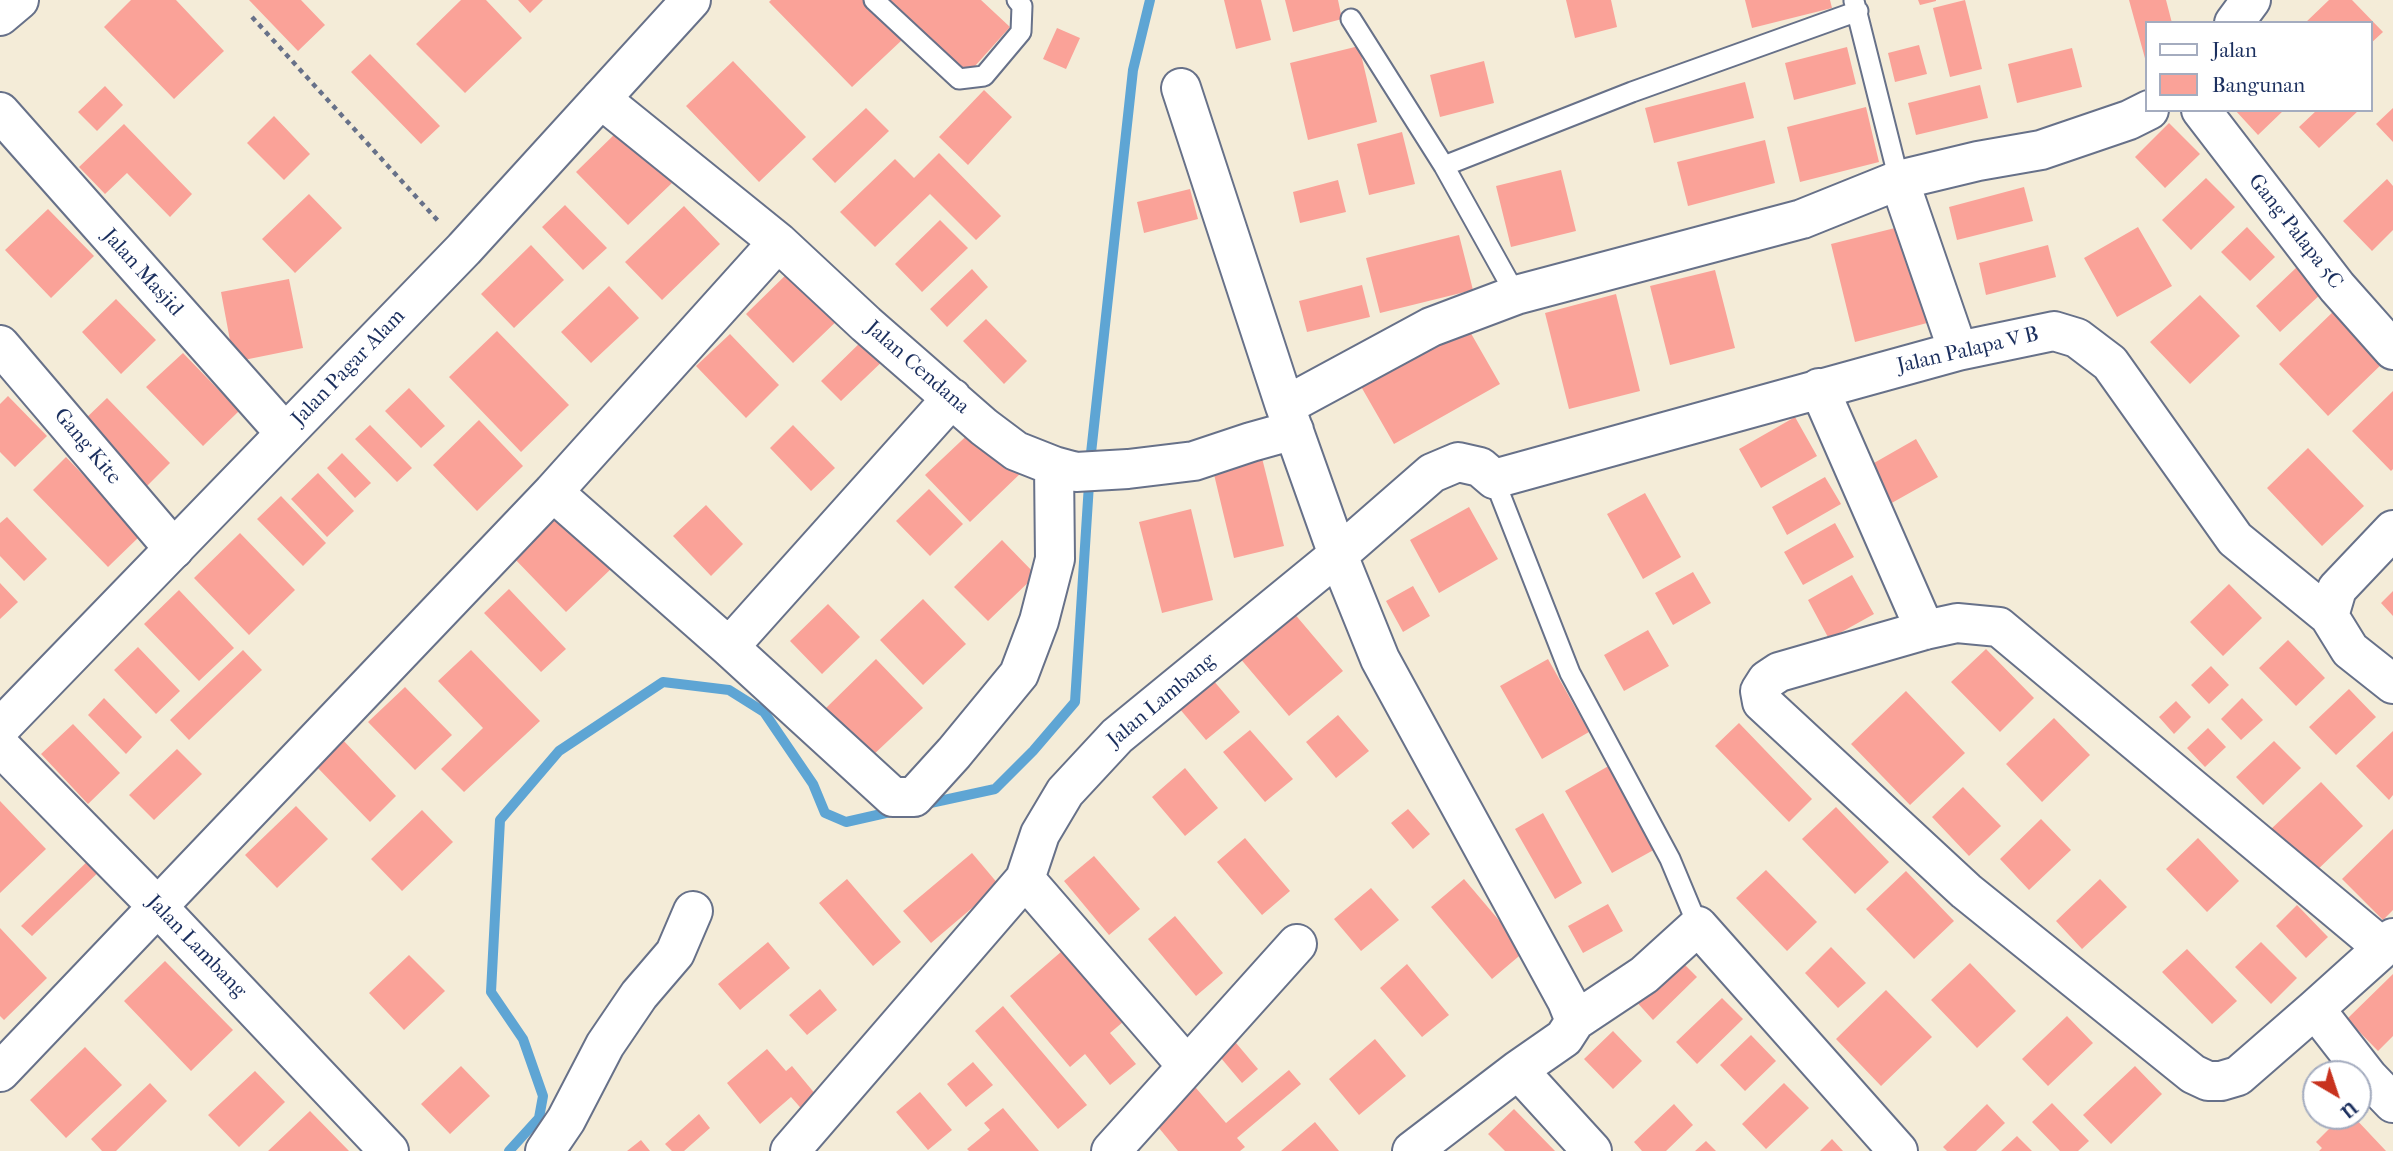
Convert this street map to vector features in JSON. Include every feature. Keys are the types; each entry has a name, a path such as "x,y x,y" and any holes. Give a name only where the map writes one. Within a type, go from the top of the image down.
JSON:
{"street":[{"name":"Jalan Pagar Alam","path":"0,728 464,249 691,0"},
{"path":"2235,21 2251,0"},
{"path":"1181,88 1290,418 1338,555 1380,659 1576,1021"},
{"name":"Jalan Cendana","path":"601,99 778,242 866,324 984,427 1016,451 1065,469 1128,469 1194,461 1251,442 1430,327 1516,295 1802,219 1899,180 1978,161 2040,150 2145,112"},
{"name":"Jalan Masjid","path":"0,112 285,433"},
{"name":"Gang Palapa 5C","path":"2203,112 2337,287 2393,350"},
{"path":"1899,180 1958,351"},
{"path":"0,1072 553,492 778,242"},
{"name":"Jalan Palapa V B","path":"1494,479 1958,351 2053,331 2077,338 2110,363 2235,539 2329,617 2350,650 2393,684"},
{"name":"Gang Kite","path":"0,345 174,550"},
{"path":"1819,388 1925,630"},
{"path":"729,647 952,398"},
{"name":"Jalan Lambang","path":"1025,879 1040,834 1065,792 1117,736 1338,555 1432,473 1458,462 1480,467 1494,479"},
{"path":"553,492 729,647 893,797 914,797 1019,674 1039,621 1055,559 1065,469"},
{"path":"2329,617 2337,589 2393,530"},
{"path":"1957,623 1999,627 2388,943 2238,1076 2221,1081 2208,1081 2193,1074 1965,891 1762,702 1760,691 1767,680 1779,672 1925,630 1957,623"},
{"name":"Jalan Lambang","path":"0,746 157,906 389,1151"},
{"path":"790,1151 1025,879 1187,1066"},
{"path":"545,1151 566,1120 605,1045 639,995 675,953 693,911"},
{"path":"1412,1151 1564,1038 1576,1021 1644,975 1698,926 1898,1151"},
{"path":"1111,1151 1297,944"},
{"path":"2315,1009 2368,1077 2393,1103"},
{"path":"1518,1070 1592,1151"}],"lane":[{"path":"874,0 959,79 973,79 984,76 1021,32 1022,6 1017,0"},
{"path":"1444,166 1856,6 1899,180"},
{"path":"1351,19 1444,166 1516,295"},
{"path":"1494,479 1570,673 1670,859 1698,926"}],"path":[{"path":"252,17 464,249"}],"building":[{"path":"131,0 176,0 224,51 174,99 104,27"},
{"path":"249,0 301,0 325,25 298,51"},
{"path":"461,0 486,0 522,38 465,93 416,44"},
{"path":"518,0 543,0 530,13"},
{"path":"863,0 902,40 852,87 769,2"},
{"path":"882,0 981,0 1010,27 966,76"},
{"path":"1224,0 1261,0 1271,40 1236,49"},
{"path":"1285,0 1338,0 1342,19 1293,32"},
{"path":"1566,0 1611,0 1617,27 1575,38"},
{"path":"1745,0 1830,0 1832,8 1752,28"},
{"path":"1918,0 1936,0 1936,1 1920,5"},
{"path":"1965,0 1982,69 1950,77 1933,8"},
{"path":"2129,0 2166,0 2171,21 2144,21 2144,55"},
{"path":"2329,0 2352,0 2383,32 2372,42 2372,21 2307,21"},
{"path":"1057,28 1080,38 1066,69 1043,59"},
{"path":"1919,45 1927,74 1895,82 1888,53"},
{"path":"1359,46 1377,122 1308,140 1290,63"},
{"path":"1847,47 1856,84 1794,100 1785,63"},
{"path":"2072,48 2082,87 2017,103 2008,64"},
{"path":"370,54 440,126 421,144 351,72"},
{"path":"733,61 806,137 759,182 686,106"},
{"path":"1484,61 1494,103 1440,117 1430,75"},
{"path":"1745,82 1754,118 1654,143 1645,108"},
{"path":"1980,85 1988,118 1916,135 1908,103"},
{"path":"105,86 123,105 97,131 78,112"},
{"path":"984,90 1012,117 968,165 939,137"},
{"path":"1866,107 1879,162 1800,182 1787,127"},
{"path":"866,108 889,131 835,183 812,159"},
{"path":"2393,108 2393,142 2376,124"},
{"path":"2237,112 2282,112 2258,135"},
{"path":"2315,112 2357,112 2319,148 2299,127"},
{"path":"274,116 310,154 284,180 247,143"},
{"path":"2169,123 2200,154 2165,188 2135,157"},
{"path":"124,124 192,194 170,217 127,173 105,194 79,167"},
{"path":"620,129 672,183 628,225 576,172"},
{"path":"1402,132 1415,184 1369,195 1357,144"},
{"path":"1765,140 1775,183 1688,206 1677,162"},
{"path":"939,153 1001,216 976,240 930,194 875,247 840,212 895,159 914,178"},
{"path":"1561,170 1576,231 1511,247 1496,186"},
{"path":"2206,178 2235,207 2191,250 2162,220"},
{"path":"2387,179 2393,186 2393,230 2372,251 2343,221"},
{"path":"1338,180 1346,212 1300,223 1293,192"},
{"path":"2024,187 2033,221 1957,240 1949,207"},
{"path":"1190,189 1198,219 1144,233 1137,202"},
{"path":"309,194 342,228 295,273 262,239"},
{"path":"565,205 607,248 583,270 542,227"},
{"path":"684,206 720,244 662,300 625,262"},
{"path":"48,209 94,256 51,298 5,250"},
{"path":"940,220 968,248 922,292 895,264"},
{"path":"1903,226 1927,323 1855,342 1831,244"},
{"path":"2138,227 2172,286 2117,317 2084,258"},
{"path":"2247,227 2275,257 2250,281 2221,252"},
{"path":"1459,235 1473,290 1380,313 1366,258"},
{"path":"531,245 564,280 514,328 481,294"},
{"path":"2048,245 2056,277 1986,295 1979,263"},
{"path":"795,266 843,315 793,363 746,314"},
{"path":"2297,267 2322,293 2280,332 2256,306"},
{"path":"972,269 988,287 947,327 930,309"},
{"path":"1715,270 1735,348 1670,365 1650,286"},
{"path":"289,279 303,348 234,362 221,292"},
{"path":"1362,285 1370,317 1307,332 1299,301"},
{"path":"609,286 639,318 591,363 561,332"},
{"path":"1616,294 1640,391 1569,409 1545,313"},
{"path":"2200,295 2240,336 2190,384 2150,342"},
{"path":"116,299 156,340 121,374 82,332"},
{"path":"2337,308 2386,360 2328,416 2279,364"},
{"path":"986,319 1027,361 1004,384 963,341"},
{"path":"1465,323 1500,384 1394,444 1359,383"},
{"path":"497,331 569,405 521,452 449,377"},
{"path":"730,334 779,385 746,418 696,366"},
{"path":"869,334 889,355 841,401 821,381"},
{"path":"183,353 239,411 203,446 146,387"},
{"path":"409,388 445,426 421,448 385,411"},
{"path":"2393,391 2393,469 2391,471 2352,431"},
{"path":"8,396 47,436 15,467 0,452 0,404"},
{"path":"107,398 170,463 146,487 83,421"},
{"path":"1795,417 1817,456 1761,488 1739,449"},
{"path":"479,420 523,466 477,511 433,465"},
{"path":"370,425 412,468 397,482 355,439"},
{"path":"793,425 835,468 811,491 770,448"},
{"path":"978,425 1023,471 970,522 925,475"},
{"path":"1916,439 1938,477 1881,509 1860,471"},
{"path":"2308,448 2364,506 2322,546 2267,488"},
{"path":"342,453 371,483 355,498 327,468"},
{"path":"1261,454 1284,546 1234,558 1212,466"},
{"path":"66,457 141,535 108,567 33,490"},
{"path":"318,473 354,511 327,537 291,499"},
{"path":"1825,477 1841,504 1787,535 1772,507"},
{"path":"929,489 963,524 930,556 896,521"},
{"path":"1645,493 1681,557 1643,579 1607,514"},
{"path":"281,496 326,543 303,566 257,519"},
{"path":"706,505 743,544 711,576 673,536"},
{"path":"1469,507 1498,559 1439,593 1410,540"},
{"path":"558,509 613,567 566,612 511,555"},
{"path":"1191,509 1213,600 1162,613 1139,522"},
{"path":"7,517 47,559 24,581 0,556 0,523"},
{"path":"1835,523 1854,557 1803,585 1784,552"},
{"path":"240,533 295,590 249,635 194,578"},
{"path":"1002,540 1036,575 988,621 954,587"},
{"path":"1693,572 1711,603 1673,625 1655,593"},
{"path":"1852,575 1874,614 1829,639 1808,600"},
{"path":"0,583 18,602 0,619"},
{"path":"2229,584 2262,618 2223,656 2190,622"},
{"path":"1413,586 1430,616 1403,632 1386,601"},
{"path":"509,589 566,649 541,672 484,613"},
{"path":"179,590 234,648 199,681 144,624"},
{"path":"2393,591 2393,616 2381,603"},
{"path":"923,599 966,644 923,685 880,640"},
{"path":"828,604 860,637 822,674 790,641"},
{"path":"1293,612 1343,671 1289,716 1239,657"},
{"path":"1648,630 1669,666 1624,691 1604,655"},
{"path":"2288,640 2325,678 2296,706 2259,668"},
{"path":"138,647 180,691 156,714 114,670"},
{"path":"1986,649 2034,698 2000,732 1951,682"},
{"path":"243,650 262,670 189,740 170,720"},
{"path":"471,650 540,721 464,792 441,769 483,728 438,681"},
{"path":"876,659 923,708 871,757 825,709"},
{"path":"1548,659 1589,732 1542,759 1500,686"},
{"path":"2211,666 2229,685 2209,704 2191,685"},
{"path":"1213,680 1240,712 1206,740 1179,708"},
{"path":"405,687 452,735 415,770 368,722"},
{"path":"2349,689 2376,717 2336,755 2309,727"},
{"path":"1906,691 1965,753 1910,805 1851,744"},
{"path":"104,698 142,737 126,754 88,715"},
{"path":"2242,698 2263,720 2241,740 2221,719"},
{"path":"2176,701 2191,717 2174,734 2159,717"},
{"path":"1338,715 1369,751 1336,778 1306,742"},
{"path":"2054,718 2090,755 2042,802 2006,764"},
{"path":"1739,723 1812,799 1789,822 1715,746"},
{"path":"73,724 120,773 88,804 41,754"},
{"path":"2208,728 2226,747 2205,767 2187,748"},
{"path":"1250,730 1293,779 1265,802 1223,752"},
{"path":"2393,731 2393,795 2389,800 2356,766"},
{"path":"342,739 396,796 370,822 315,765"},
{"path":"2274,741 2301,768 2263,805 2236,777"},
{"path":"177,749 202,774 154,820 129,795"},
{"path":"1612,764 1659,847 1612,873 1565,791"},
{"path":"1185,768 1218,808 1185,836 1152,797"},
{"path":"2321,782 2363,826 2312,875 2270,830"},
{"path":"1963,787 2001,826 1969,856 1932,817"},
{"path":"0,801 46,849 0,893"},
{"path":"296,806 328,839 277,888 245,855"},
{"path":"1836,807 1889,862 1855,894 1802,839"},
{"path":"1408,809 1430,834 1413,849 1391,823"},
{"path":"422,810 453,842 402,891 371,859"},
{"path":"1543,813 1582,883 1555,899 1515,829"},
{"path":"2041,819 2071,850 2029,890 2000,859"},
{"path":"2393,829 2393,910 2383,920 2342,879"},
{"path":"1245,838 1290,891 1262,915 1217,862"},
{"path":"2198,838 2239,881 2207,912 2166,869"},
{"path":"97,852 107,864 32,936 21,926"},
{"path":"972,853 999,885 931,943 903,911"},
{"path":"1094,856 1140,909 1109,935 1064,881"},
{"path":"1766,870 1817,922 1787,951 1736,898"},
{"path":"1906,871 1954,921 1914,959 1866,909"},
{"path":"847,879 901,942 873,966 819,903"},
{"path":"1464,879 1525,951 1492,979 1431,907"},
{"path":"2100,879 2127,907 2082,949 2056,921"},
{"path":"1371,888 1399,920 1361,951 1334,919"},
{"path":"1608,904 1623,931 1583,953 1568,926"},
{"path":"2297,905 2328,937 2306,958 2276,926"},
{"path":"1175,916 1223,973 1196,996 1148,939"},
{"path":"0,928 47,978 4,1020 0,1016"},
{"path":"768,942 790,968 740,1010 718,984"},
{"path":"2261,942 2297,978 2271,1004 2235,967"},
{"path":"1069,945 1130,1016 1110,1033 1136,1064 1110,1085 1085,1054 1070,1067 1010,996"},
{"path":"1831,947 1866,983 1838,1008 1805,973"},
{"path":"2187,949 2237,1001 2212,1024 2162,972"},
{"path":"409,955 445,991 404,1030 369,993"},
{"path":"1676,956 1697,977 1653,1020 1633,998"},
{"path":"165,961 233,1030 191,1071 124,1001"},
{"path":"1970,963 2016,1011 1977,1048 1931,1000"},
{"path":"1407,964 1449,1015 1422,1037 1380,988"},
{"path":"2393,974 2393,1036 2378,1051 2347,1019"},
{"path":"820,989 837,1010 807,1035 789,1015"},
{"path":"1886,990 1932,1037 1881,1086 1836,1039"},
{"path":"1722,998 1743,1019 1697,1064 1676,1042"},
{"path":"1003,1006 1087,1105 1058,1129 975,1031"},
{"path":"2067,1016 2093,1043 2048,1086 2022,1059"},
{"path":"1613,1031 1642,1061 1613,1089 1584,1059"},
{"path":"1751,1035 1776,1061 1745,1091 1720,1065"},
{"path":"1231,1037 1258,1069 1242,1083 1215,1051"},
{"path":"1375,1039 1406,1076 1359,1115 1329,1079"},
{"path":"85,1047 122,1085 66,1138 30,1100"},
{"path":"767,1049 786,1071 792,1066 821,1101 806,1114 791,1097 760,1124 727,1083"},
{"path":"973,1062 993,1085 966,1107 947,1084"},
{"path":"461,1066 490,1096 450,1134 421,1104"},
{"path":"2135,1066 2162,1094 2111,1144 2083,1115"},
{"path":"1289,1070 1301,1084 1237,1138 1245,1147 1240,1151 1178,1151 1149,1116 1190,1081 1226,1123"},
{"path":"255,1071 285,1102 239,1147 208,1115"},
{"path":"150,1083 167,1101 116,1151 102,1151 91,1139"},
{"path":"1784,1083 1809,1108 1766,1149 1742,1124"},
{"path":"920,1092 952,1130 928,1150 896,1112"},
{"path":"2052,1103 2089,1141 2078,1151 2060,1151 2032,1122"},
{"path":"1674,1104 1693,1125 1666,1151 1642,1151 1634,1142"},
{"path":"1987,1104 2005,1123 1976,1151 1947,1151 1943,1147"},
{"path":"1003,1108 1039,1151 967,1149 990,1130 984,1123"},
{"path":"1514,1109 1555,1151 1505,1151 1488,1134"},
{"path":"310,1111 349,1151 268,1151"},
{"path":"699,1114 710,1128 684,1151 672,1151 665,1144"},
{"path":"1315,1122 1339,1151 1281,1151"},
{"path":"2328,1130 2366,1130 2386,1151 2319,1151 2322,1148 2316,1142"},
{"path":"2017,1136 2032,1151 2001,1151"},
{"path":"1832,1139 1843,1151 1820,1151"},
{"path":"641,1140 650,1151 627,1151"},
{"path":"1706,1141 1716,1151 1695,1151"}],"waterway":[{"path":"921,805 995,789 1033,751 1075,702 1091,453 1133,70 1150,0"},
{"path":"509,1151 539,1118 543,1096 523,1039 491,992 500,820 559,751 663,682 729,690 764,712 813,784 825,813 846,822 899,810"}]}
